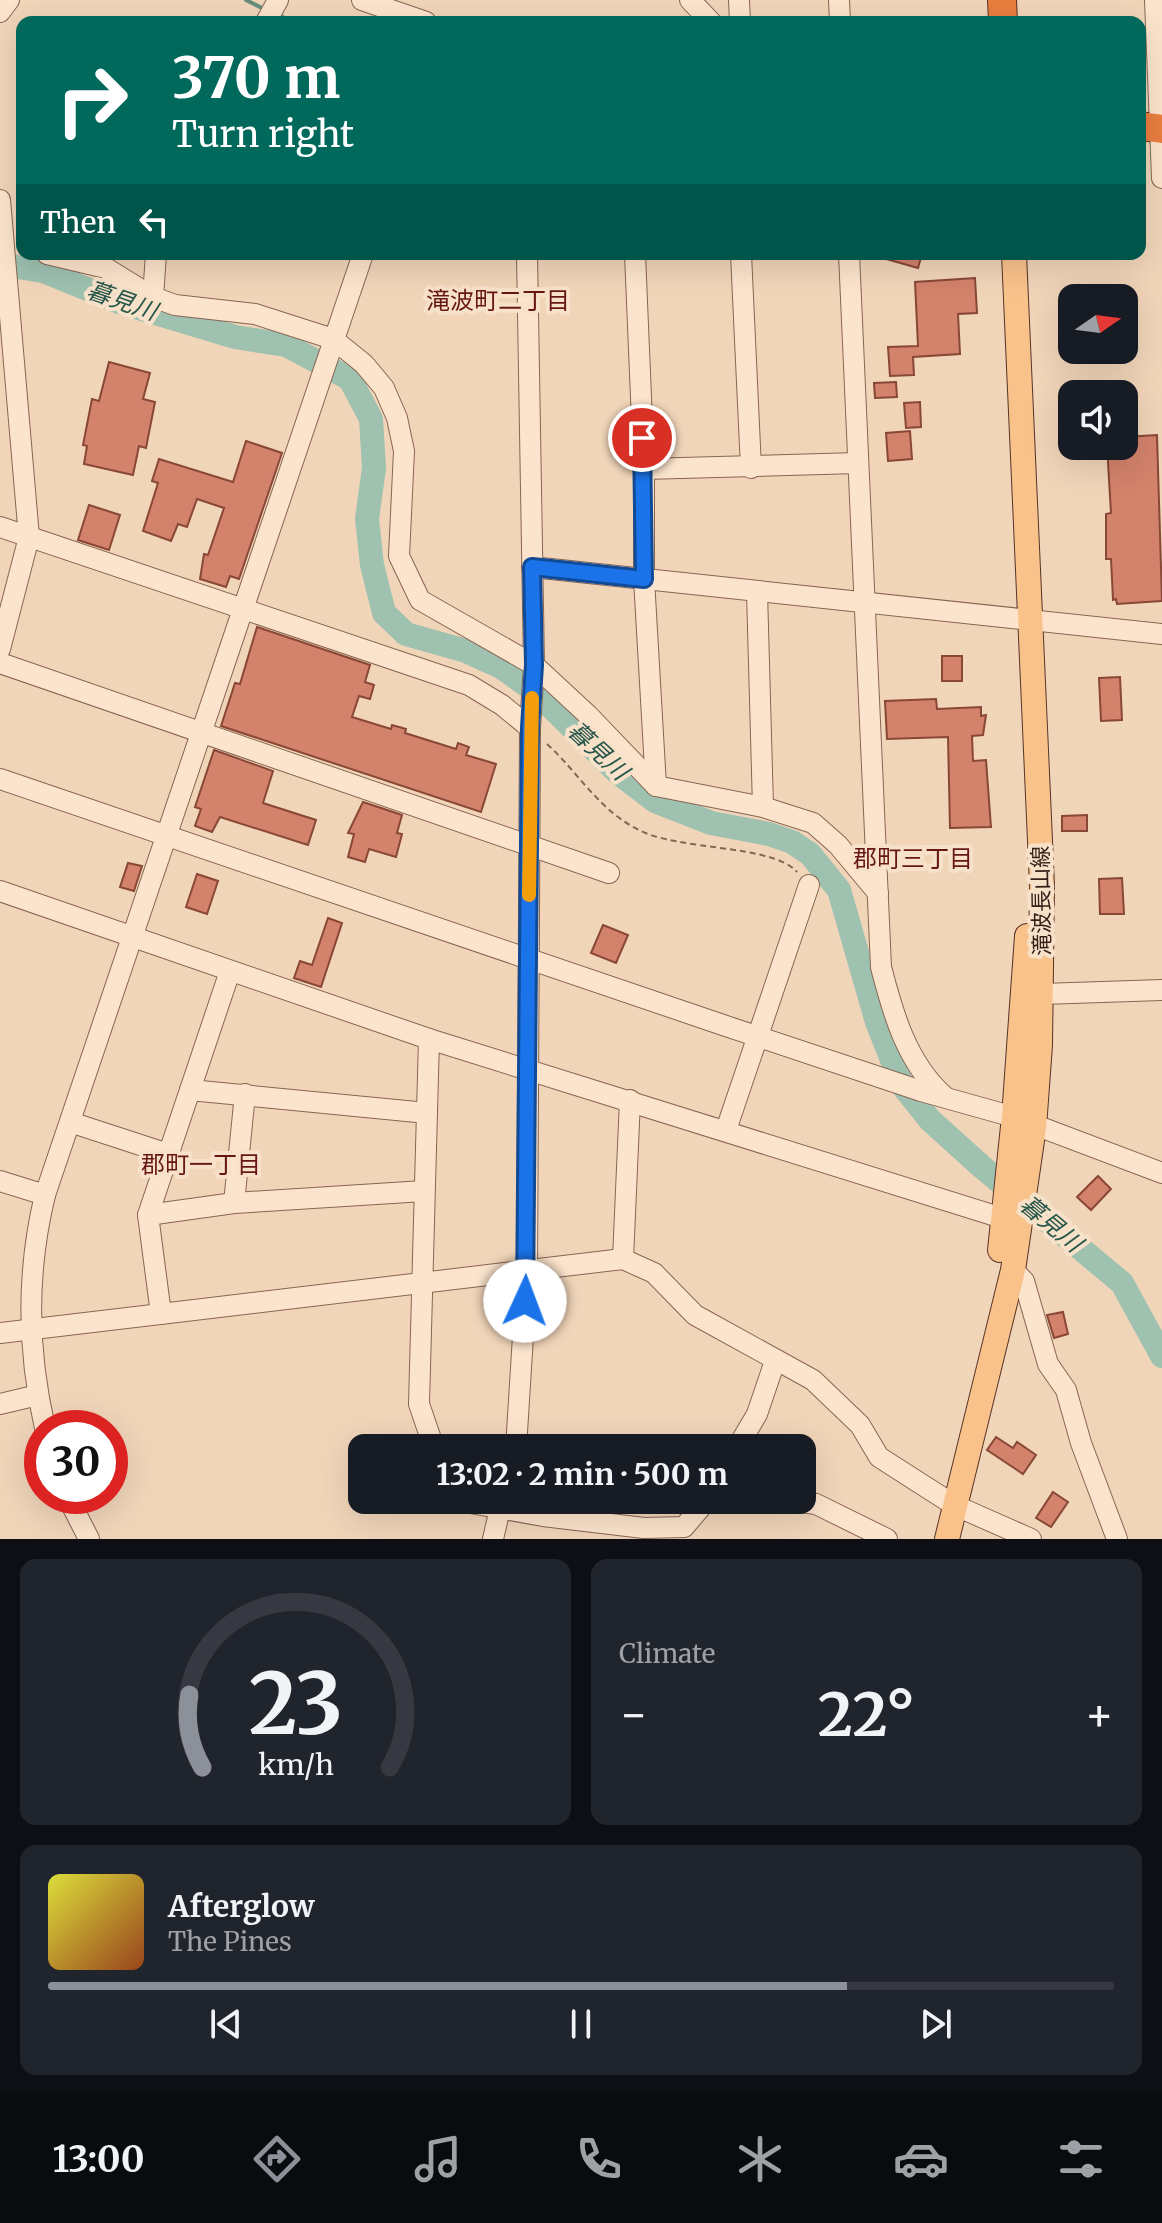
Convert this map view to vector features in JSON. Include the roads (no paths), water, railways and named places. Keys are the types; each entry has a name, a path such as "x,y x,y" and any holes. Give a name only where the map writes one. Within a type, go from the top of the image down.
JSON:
{"main road":[{"name":"滝波長山線","path":"947,1539 949,1502 1019,1170 1042,994 1042,886 998,260"},
{"name":"滝波長山線","path":"1014,260 1027,942 1024,1122"},
{"name":"滝波長山線","path":"933,1539 949,1502 1013,1270 1010,1219"}],"street":[{"path":"0,12 9,0"},
{"path":"362,0 397,6 415,16"},
{"path":"690,0 705,16"},
{"path":"1155,0 1154,128 1162,178"},
{"path":"0,200 10,248 8,290 29,537 0,649"},
{"path":"72,260 106,268 153,297 175,305 255,314 333,339 364,364 384,388 397,418 404,451 399,556 420,600 534,665 588,715 656,786 763,807 813,823 838,845 878,893"},
{"path":"153,297 156,260"},
{"path":"41,1410 30,1330 32,1268 45,1195 361,260"},
{"path":"517,1434 527,1272 528,957 534,665 527,260"},
{"path":"635,260 644,469 644,579 656,786"},
{"path":"741,260 751,468"},
{"path":"849,260 881,967 893,1014 913,1056 931,1085 946,1099"},
{"path":"644,469 858,463"},
{"path":"0,527 469,685 531,724"},
{"path":"532,567 1162,634"},
{"path":"757,592 763,807"},
{"path":"0,663 201,735 609,873"},
{"path":"0,779 758,1037 1024,1122 1162,1173"},
{"path":"726,1130 809,885"},
{"path":"0,891 429,1039 1010,1219"},
{"path":"161,1314 148,1215 230,971"},
{"path":"1042,994 1162,990"},
{"path":"429,1039 419,1404 429,1434"},
{"path":"190,1090 427,1113"},
{"path":"234,1203 245,1094"},
{"path":"623,1259 630,1100"},
{"path":"70,1122 168,1154"},
{"path":"0,1181 45,1195"},
{"path":"148,1215 234,1203 424,1191"},
{"path":"0,1333 623,1259 654,1273 695,1315 813,1380 860,1425 879,1457 949,1502 1031,1539"},
{"path":"1013,1270 1024,1281 1048,1364 1066,1390 1081,1443 1117,1539"},
{"path":"745,1434 757,1414 775,1361"},
{"path":"0,1404 38,1395"},
{"path":"816,1504 887,1539"},
{"path":"76,1514 89,1539"},
{"path":"493,1539 499,1514"},
{"path":"557,1514 644,1528 684,1527 695,1514"}],"waterway":[{"path":"246,0 266,10"},
{"name":"暮見川","path":"0,264 43,271 119,302 235,337 286,345 350,379 371,419 374,468 367,519 372,565 384,613 406,634 466,651 501,667 535,691 617,772 655,801 711,823 769,834 792,842 810,854 839,890 877,1022 902,1085 930,1120 982,1167 1122,1283 1162,1356"}],"district":[{"name":"滝波町二丁目","path":"498,301"},
{"name":"郡町三丁目","path":"913,859"},
{"name":"郡町一丁目","path":"201,1165"}]}
